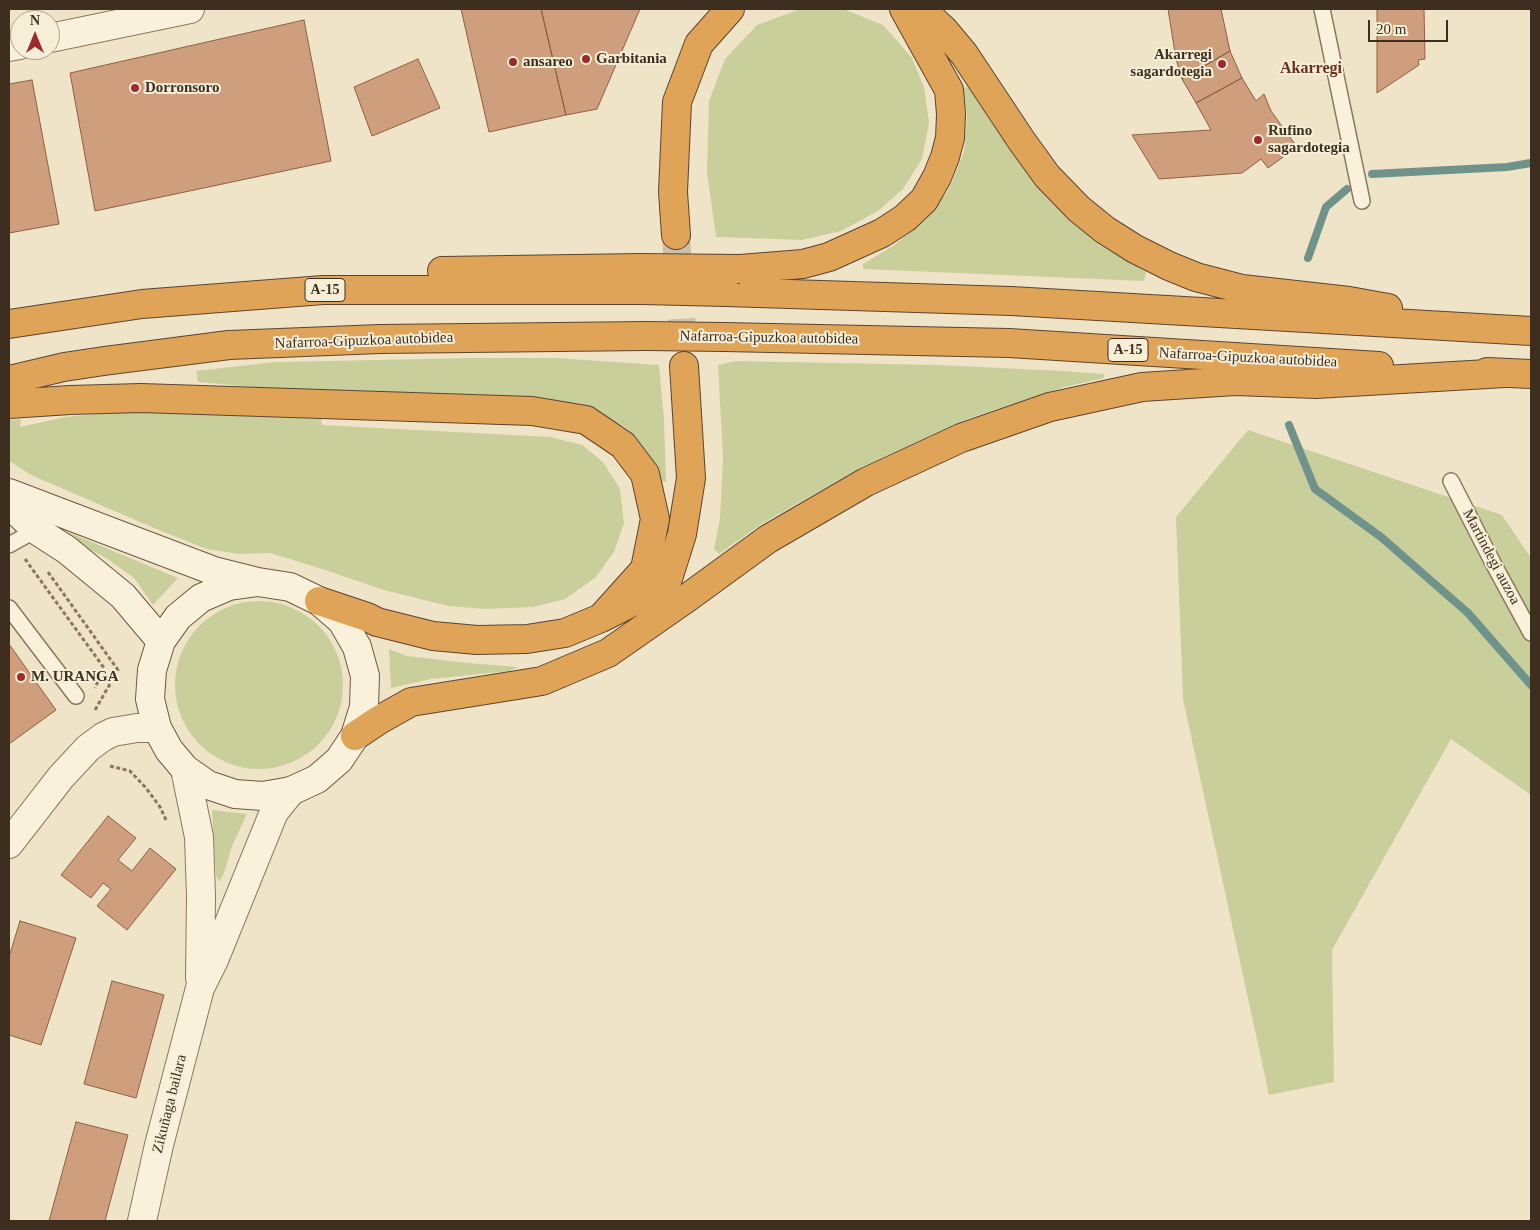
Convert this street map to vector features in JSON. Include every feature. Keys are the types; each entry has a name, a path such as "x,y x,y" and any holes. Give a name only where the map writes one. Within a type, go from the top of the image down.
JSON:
{"highway":[{"path":"676,235 673,192 677,102 699,44 730,9"},
{"path":"641,279 803,264 829,257 882,233 905,218 924,200 942,164 950,138 949,90 904,9"},
{"path":"920,9 943,29 964,54 1047,176 1079,209 1105,230 1135,249 1196,277 1242,289 1349,301 1518,330"},
{"name":"A-15","path":"9,324 142,304 323,290 641,279 726,292 1011,301 1518,330"},
{"name":"Nafarroa-Gipuzkoa autobidea","path":"9,380 64,367 229,345 380,339 646,336 1009,343 1518,374"},
{"path":"608,653 666,585 682,534 691,478 684,366"},
{"path":"355,736 411,702 542,681 608,653 768,539 866,482 961,438 1050,407 1142,387 1235,381 1316,384 1518,374"},
{"path":"9,404 141,398 532,411 586,420 623,445 645,474 655,519 645,569 601,618"},
{"path":"319,601 378,622 433,636 477,640 527,639 565,633 601,618 666,585"}],"main road":[{"path":"60,36 190,9"},
{"path":"9,493 214,571 258,582 290,587 319,601 342,621 357,647 365,676 364,707 355,736 339,760 317,779 291,792 263,796 235,794 208,785 185,769 169,750 157,728 150,699 152,670 161,641 178,617 201,598 228,586 258,582"},
{"path":"9,504 22,539 67,550 123,596 161,641"},
{"path":"9,844 61,777 88,748 103,736 113,732 137,728 157,728"},
{"path":"185,769 199,837 201,896 200,988"},
{"path":"200,988 214,960 274,812 291,792"},
{"name":"Zikuñaga bailara","path":"142,1221 159,1145 200,988"}],"lane":[{"path":"1322,9 1362,201"},
{"name":"Martindegi auzoa","path":"1451,481 1531,633"},
{"path":"9,608 76,696"}],"path":[{"path":"22,539 37,556 118,670 94,713"},
{"path":"105,769 111,766 130,771 160,807 167,822"}],"green space":[{"path":"800,9 843,9 883,25 912,58 924,87 929,123 922,159 903,189 878,211 841,231 802,240 716,237 707,172 709,101 725,59 757,25"},
{"path":"968,87 1000,135 1044,194 1099,245 1146,272 1144,281 863,269 863,264 893,246 925,220 948,191 964,152 967,116 963,88"},
{"path":"556,358 659,365 664,419 666,482 662,481 650,458 628,429 602,414 565,402 537,398 383,395 254,387 198,382 196,371 276,362"},
{"path":"736,361 939,365 1104,374 1104,378 1064,387 967,419 860,468 763,523 719,554 714,549 720,518 723,458 718,365"},
{"path":"125,411 321,419 322,425 551,437 582,445 603,462 620,489 624,523 614,552 595,578 565,599 533,607 485,609 448,606 384,590 270,553 239,554 207,549 31,475 9,461 9,420 21,419 20,427 65,417"},
{"path":"1248,430 1502,515 1531,558 1531,795 1451,739 1332,950 1334,1082 1269,1095 1183,699 1176,517"},
{"path":"46,523 178,578 153,605 134,578 106,558 49,528"},
{"path":"267,601 291,607 319,625 337,653 342,669 342,701 337,717 319,745 306,755 283,766 251,769 227,763 199,745 189,732 178,709 175,677 181,653 199,625 212,615 235,604"},
{"path":"389,649 407,656 518,667 509,671 431,679 391,688"},
{"path":"212,810 247,814 232,846 224,873 219,882 216,875"}],"building":[{"name":"ansareo","path":"461,9 541,9 566,115 489,132"},
{"name":"Garbitania","path":"541,9 640,9 597,109 566,115"},
{"path":"1168,9 1221,9 1230,51 1182,79 1176,59"},
{"path":"1377,9 1424,9 1425,59 1418,60 1419,65 1377,93"},
{"path":"304,20 331,161 95,211 70,73"},
{"name":"Akarregi sagardotegia","path":"1230,51 1242,78 1196,103 1182,79"},
{"path":"418,59 440,108 372,136 354,87"},
{"path":"1242,78 1256,101 1264,94 1271,111 1297,147 1268,168 1261,159 1242,173 1159,179 1132,135 1211,130 1196,103"},
{"path":"32,80 59,224 9,233 9,84"},
{"name":"M. URANGA","path":"9,644 56,710 9,744"},
{"path":"108,816 136,838 118,860 132,871 150,848 176,869 127,930 97,906 111,889 103,883 91,898 61,875"},
{"path":"20,921 76,938 41,1045 9,1035 9,957"},
{"path":"112,981 164,995 136,1098 84,1084"},
{"path":"76,1122 128,1135 105,1221 49,1221"}],"waterway":[{"path":"1372,174 1507,167 1531,163"},
{"path":"1308,258 1326,207 1347,189"},
{"path":"1289,425 1315,489 1381,537 1468,613 1531,685"}],"tunnel":[{"path":"676,235 684,366"}],"place":[{"name":"Garbitania","path":"586,59"},
{"name":"ansareo","path":"513,62"},
{"name":"Akarregi sagardotegia","path":"1222,64"},
{"name":"Dorronsoro","path":"135,88"},
{"name":"Rufino sagardotegia","path":"1258,140"},
{"name":"M. URANGA","path":"21,677"}],"district":[{"name":"Akarregi","path":"1311,69"}]}
